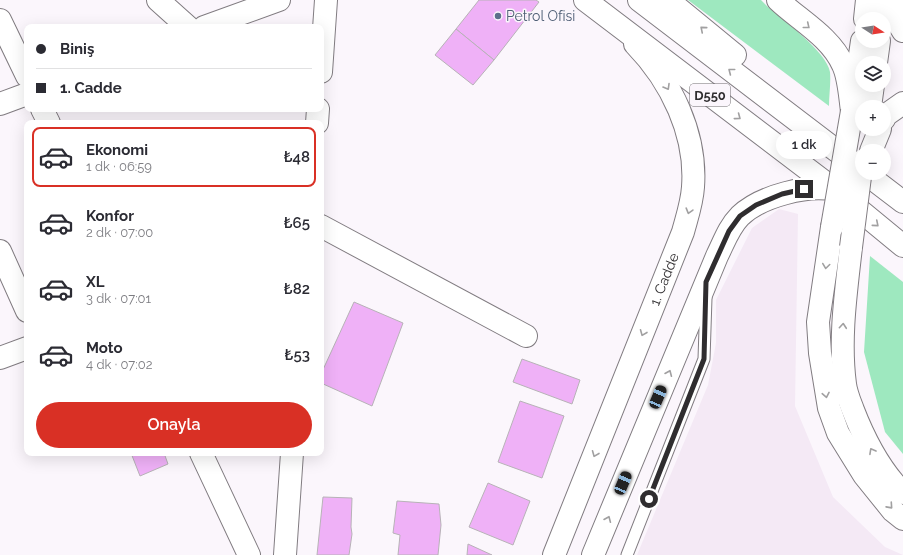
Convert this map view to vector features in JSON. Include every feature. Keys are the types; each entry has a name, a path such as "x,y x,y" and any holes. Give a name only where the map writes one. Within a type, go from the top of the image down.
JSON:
{"main road":[{"path":"158,0 185,24"},
{"path":"212,24 279,0"},
{"path":"324,29 326,0"},
{"name":"D550","path":"585,0 835,190 903,246"},
{"name":"D550","path":"639,0 789,115 855,169"},
{"path":"668,0 755,71 789,115"},
{"path":"778,0 833,48 844,66 857,100"},
{"path":"866,12 867,0"},
{"path":"884,12 886,0"},
{"path":"894,0 900,26 903,31"},
{"name":"1. Cadde","path":"554,555 683,232 690,207 693,187 693,161 689,135 672,96 651,62 632,41 605,16"},
{"path":"0,20 24,70"},
{"path":"861,100 862,48"},
{"path":"0,104 24,95"},
{"path":"891,111 903,103"},
{"path":"855,133 832,227 818,322 820,353 829,408 838,433 864,475 893,511 903,519"},
{"path":"861,180 851,247 842,338 845,386 862,434 877,460 903,493"},
{"name":"D550","path":"870,180 903,202"},
{"path":"593,555 706,282 729,231 740,216 765,200 804,189 823,188 835,190"},
{"path":"324,228 526,336"},
{"path":"0,251 24,304"},
{"path":"0,358 24,349"},
{"path":"202,456 249,555"},
{"path":"285,555 292,456"}],"lane":[{"path":"627,555 704,359 706,282"}],"shaded area":[{"path":"779,209 798,214 795,406 833,497 885,547 903,555 637,555 708,385 716,343 716,300 752,228"}],"green space":[{"path":"688,0 761,0 803,36 821,55 827,64 830,72 829,106"},
{"path":"870,256 903,282 903,454 885,432 864,352"}],"building":[{"path":"479,0 536,0 539,2 494,60 456,29"},
{"path":"456,29 494,60 473,85 435,55"},
{"path":"354,302 403,323 372,406 324,384 324,367"},
{"path":"522,359 580,380 572,404 513,382"},
{"path":"520,401 564,416 542,478 498,462"},
{"path":"132,456 165,456 168,464 140,476"},
{"path":"488,483 530,501 513,545 469,527"},
{"path":"323,497 352,498 352,534 349,555 317,555"},
{"path":"397,501 439,504 441,525 438,555 398,555 400,535 393,533"},
{"path":"468,544 492,555 467,555"}],"place":[{"name":"Petrol Ofisi","path":"498,16"}],"route":[{"path":"649,499 704,359 706,282 729,231 740,216 756,205 782,194 804,189"}]}
